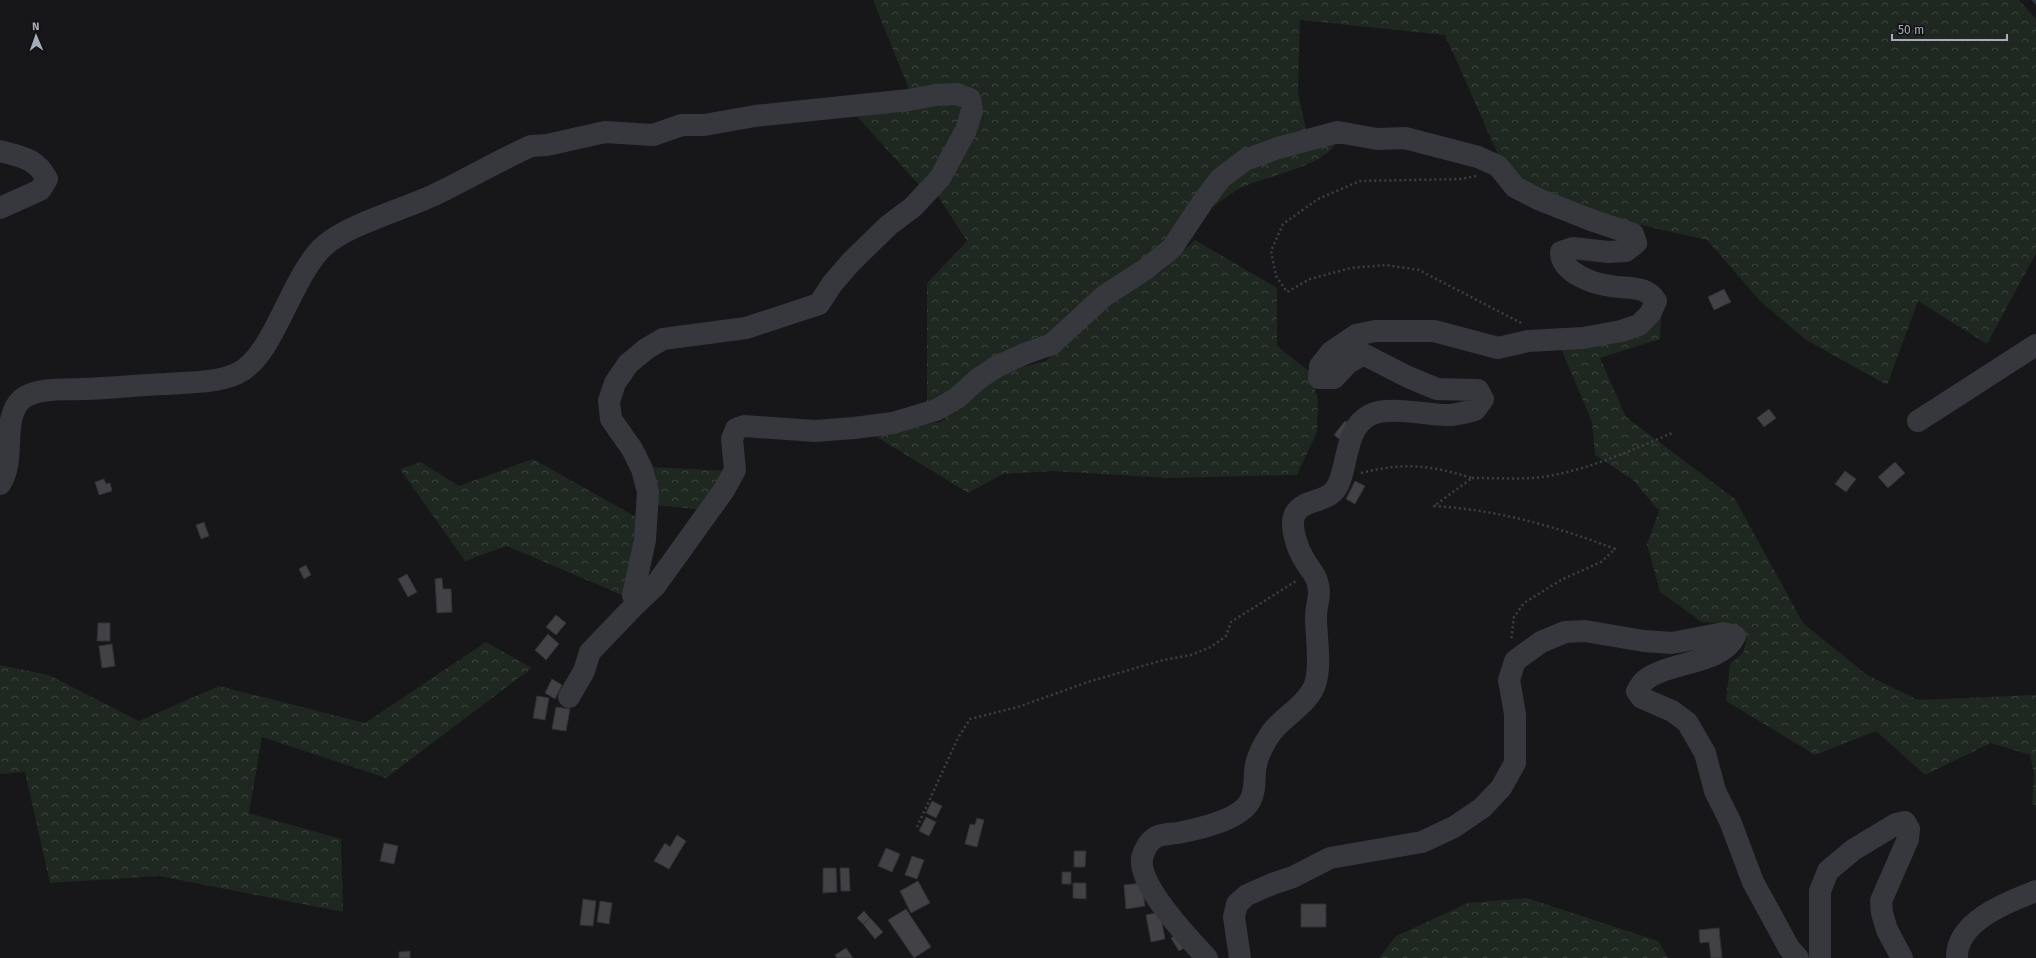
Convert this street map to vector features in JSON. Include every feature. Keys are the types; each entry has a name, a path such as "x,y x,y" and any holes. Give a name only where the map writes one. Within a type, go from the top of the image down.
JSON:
{"street":[{"path":"0,484 6,476 10,423 13,408 24,398 49,391 124,388 206,381 236,375 252,365 281,316 295,287 308,266 324,247 342,234 434,195 531,146 547,145 605,132 653,135 682,125 704,125 755,116 908,100 936,95 957,94 970,99 972,110 966,130 940,178 913,207 889,225 851,262 832,284 819,304 746,328 663,339 646,349 628,364 615,383 609,401 611,419 632,449 642,469 648,492 645,540 633,594 636,604"},
{"path":"569,697 584,671 590,652 655,586 728,483 735,470 732,439 736,429 744,426 815,431 854,428 893,423 936,410 957,398 978,379 996,367 1024,354 1052,344 1104,296 1146,269 1172,248 1204,200 1221,178 1245,160 1278,148 1338,132 1377,139 1405,138 1478,157 1498,166 1515,187 1538,199 1590,220 1633,234 1636,243 1626,251 1608,252 1573,248 1561,252 1561,260 1571,272 1610,286 1635,288 1651,293 1656,301 1650,314 1639,325 1621,331 1583,338 1528,341 1498,348 1434,331 1375,331 1356,335 1331,352 1320,366 1319,378 1334,378 1348,363 1362,354 1408,377 1437,389 1478,390 1483,399 1474,410 1452,415 1404,412 1372,414 1360,422 1352,438 1339,483 1331,496 1304,505 1295,514 1293,526 1296,541 1304,560 1317,578 1321,594 1316,613 1318,645 1316,682 1299,707 1273,730 1262,747 1256,766 1256,783 1249,803 1239,813 1222,821 1178,833 1157,836 1145,847 1142,860 1145,874 1162,908 1207,958"},
{"path":"0,151 23,158 40,167 47,179 40,190 0,208"},
{"path":"1918,421 2036,345"},
{"path":"1240,958 1234,918 1237,904 1247,895 1293,877 1330,858 1422,842 1454,827 1477,812 1501,788 1515,763 1515,714 1509,680 1515,661 1553,636 1572,631 1585,630 1644,641 1672,643 1724,633 1735,636 1731,644 1721,651 1656,675 1644,681 1637,691 1642,698 1672,711 1687,722 1705,753 1715,792 1730,821 1753,882 1789,948 1798,958"},
{"path":"1820,958 1820,891 1828,871 1854,850 1896,824 1905,822 1909,829 1908,839 1881,901 1882,913 1887,930 1902,958"},
{"path":"1957,958 1957,952 1966,933 1983,916 2004,904 2036,891"}],"path":[{"path":"1498,166 1488,174 1462,179 1360,181 1318,199 1283,224 1271,251 1276,276 1287,292 1310,279 1351,268 1386,265 1419,270 1526,326"},
{"path":"1339,483 1358,474 1386,466 1418,466 1448,471 1472,478 1534,478 1586,466 1622,454 1672,433"},
{"path":"1472,478 1434,506 1468,508 1511,516 1574,533 1616,549 1601,562 1560,580 1524,603 1514,617 1511,645 1515,661"},
{"path":"917,827 958,738 970,719 1018,707 1088,682 1163,660 1191,656 1211,647 1226,636 1231,622 1312,572"}],"green space":[{"path":"873,0 2019,0 2036,19 2036,253 1987,344 1918,301 1887,385 1806,340 1760,301 1707,240 1588,213 1539,193 1501,161 1445,35 1300,20 1298,92 1307,135 1274,143 1053,338 927,406 927,283 967,241 934,190 976,109 911,94"},
{"path":"956,102 962,111 942,163 919,185 853,112"},
{"path":"1333,142 1335,145 1327,153 1316,160 1235,191 1212,208 1230,179 1253,161"},
{"path":"1195,240 1277,288 1277,346 1310,372 1318,400 1317,432 1297,475 1167,478 1053,471 1003,474 968,493 872,434 940,422 997,378 1020,368 1046,361 1115,300 1159,274"},
{"path":"1662,306 1660,339 1600,358 1626,417 1735,499 1803,623 1867,675 1918,700 2036,695 2036,805 2032,804 2034,774 2030,755 1991,743 1925,775 1876,731 1815,755 1726,701 1730,664 1743,653 1747,639 1740,628 1723,623 1702,622 1660,592 1647,544 1659,511 1633,480 1595,455 1592,422 1560,346"},
{"path":"533,459 638,518 630,572 622,595 507,546 465,561 400,469 421,462 459,486"},
{"path":"651,467 730,471 706,510 655,505"},
{"path":"486,642 532,668 386,778 262,737 249,813 341,839 343,912 159,876 50,883 25,772 0,774 0,665 49,675 139,721 219,686 365,723"},
{"path":"1527,898 1658,941 1668,958 1379,958 1396,936 1468,903"}],"building":[{"path":"1724,289 1731,302 1714,310 1708,297"},
{"path":"1769,409 1776,418 1764,427 1757,418"},
{"path":"1345,421 1353,426 1342,441 1334,435"},
{"path":"1895,462 1905,473 1888,488 1878,477"},
{"path":"1845,471 1856,479 1846,492 1835,484"},
{"path":"104,479 106,484 110,483 112,491 99,495 95,482"},
{"path":"1355,481 1365,486 1355,504 1346,499"},
{"path":"204,522 209,536 201,539 196,525"},
{"path":"306,565 311,575 304,579 299,569"},
{"path":"407,574 417,592 408,597 398,579"},
{"path":"442,578 443,589 451,589 452,612 437,613 435,579"},
{"path":"556,615 566,623 556,635 546,627"},
{"path":"98,623 110,623 110,641 97,641"},
{"path":"548,634 559,644 546,660 535,650"},
{"path":"112,644 115,666 102,668 99,646"},
{"path":"552,679 562,685 555,699 545,693"},
{"path":"537,696 549,698 545,720 533,718"},
{"path":"556,707 570,709 566,731 552,729"},
{"path":"932,801 942,806 936,818 926,813"},
{"path":"926,817 936,822 929,836 919,831"},
{"path":"977,818 984,820 977,847 965,844 970,824 975,825"},
{"path":"677,835 686,841 669,869 654,861 665,843 670,847"},
{"path":"384,843 398,846 394,864 380,861"},
{"path":"886,848 900,854 892,872 878,866"},
{"path":"1074,851 1086,851 1085,867 1074,867"},
{"path":"912,856 924,860 917,879 905,875"},
{"path":"823,868 836,868 837,892 823,893"},
{"path":"840,868 849,868 850,891 841,891"},
{"path":"1062,872 1071,872 1071,884 1062,884"},
{"path":"918,881 930,903 911,913 900,891"},
{"path":"1073,883 1086,883 1086,899 1073,898"},
{"path":"1142,883 1145,906 1126,909 1124,885"},
{"path":"583,899 596,901 593,926 580,925"},
{"path":"600,901 612,903 609,924 597,922"},
{"path":"1301,904 1326,904 1326,927 1301,927"},
{"path":"906,909 931,947 914,958 888,920"},
{"path":"864,911 870,918 863,924 857,918"},
{"path":"1160,912 1165,939 1151,942 1146,915"},
{"path":"870,918 883,932 875,939 863,924"},
{"path":"1719,928 1722,958 1711,958 1709,942 1700,943 1699,930"},
{"path":"1179,933 1187,946 1179,951 1171,938"},
{"path":"846,948 853,958 837,958 835,955"},
{"path":"410,951 410,958 399,958 399,952"}]}
